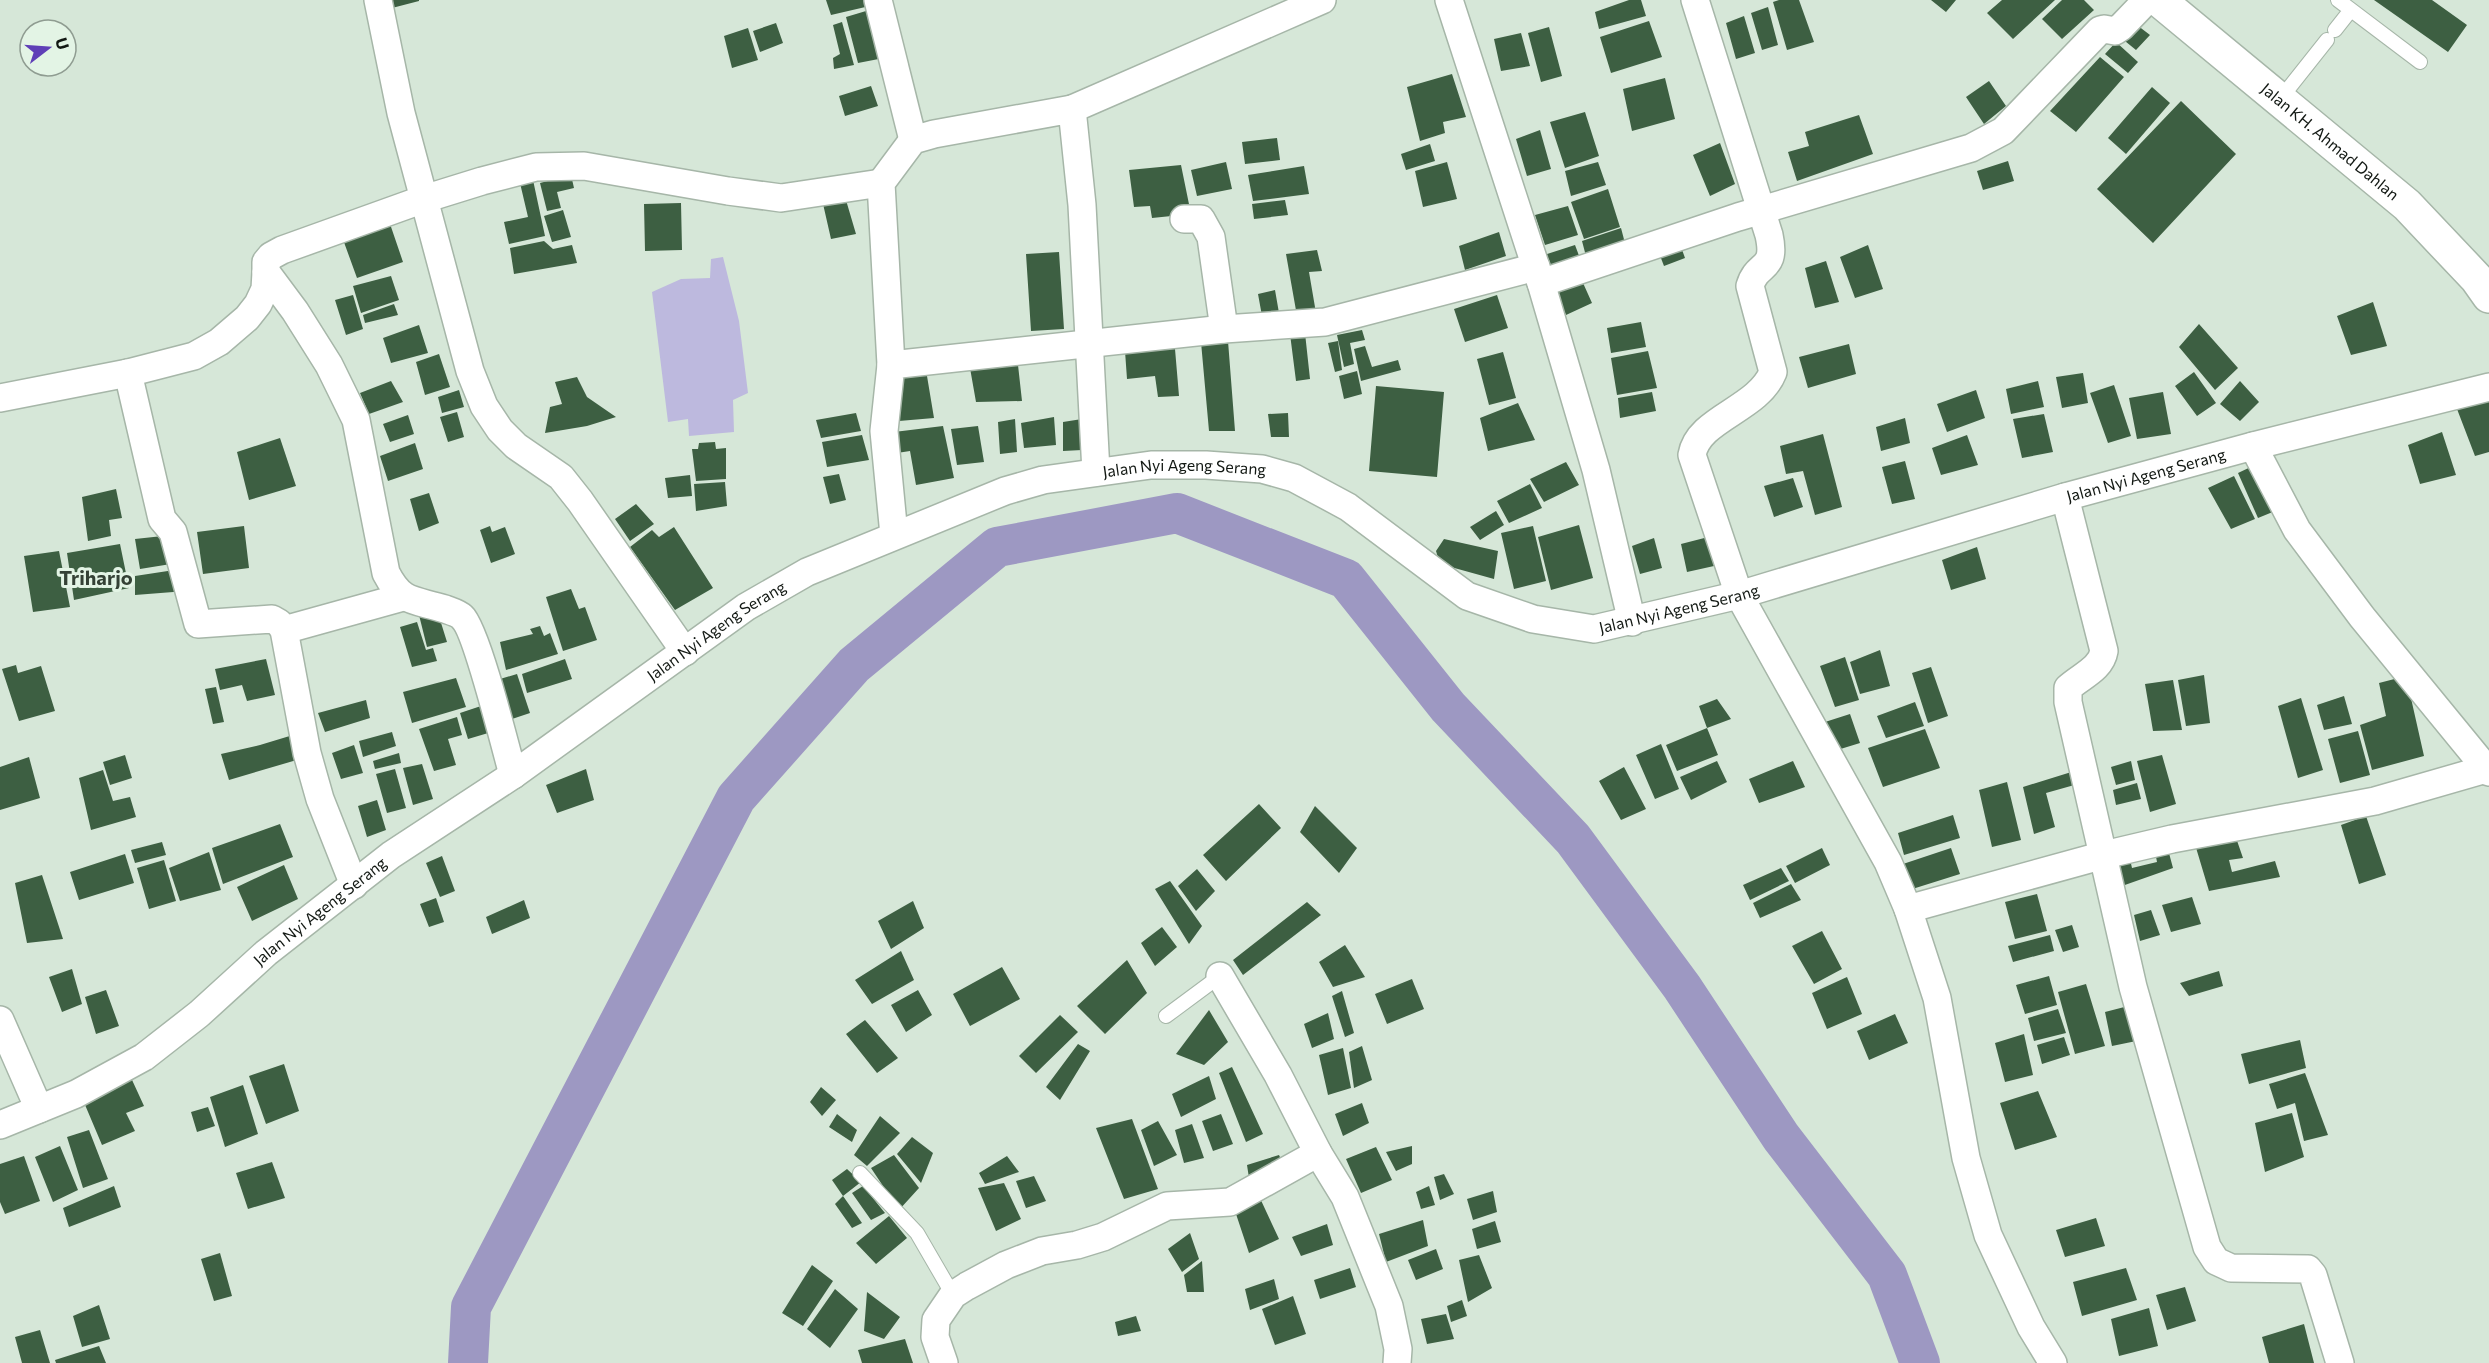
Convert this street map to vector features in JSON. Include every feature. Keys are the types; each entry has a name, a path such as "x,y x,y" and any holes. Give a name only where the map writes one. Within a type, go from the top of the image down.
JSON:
{"highway":[{"name":"Jalan KH. Ahmad Dahlan","path":"2159,0 2281,98 2407,205 2477,279 2489,296"}],"street":[{"path":"378,0 401,113 470,371 484,406 500,430 516,446 561,477 685,652"},
{"path":"878,0 913,140"},
{"path":"894,535 884,430 891,365 881,183 913,140 934,134 1072,109 1322,0"},
{"path":"1449,0 1539,275 1596,470 1632,622"},
{"path":"1695,0 1769,235 1771,253 1765,267 1752,278 1750,286 1773,372 1768,384 1756,396 1696,438 1692,455 1739,596 1888,862 1908,909 1937,998 1966,1158 1988,1235 2031,1327 2053,1363"},
{"path":"891,365 1090,342 1325,322 1539,275 1763,210 1971,148 1987,141 2003,131 2100,30 2115,31 2147,0"},
{"path":"1072,109 1082,205 1096,472"},
{"path":"0,398 128,373 194,356 219,342 247,318 258,304 265,289 266,262 271,256 424,199 536,167 584,166 738,193 781,198 881,183"},
{"path":"1184,219 1201,219 1211,237 1224,329"},
{"path":"266,272 295,311 329,364 356,420 386,573 394,589 403,597 451,611 462,617 477,650 513,775"},
{"path":"128,373 162,519 173,532 198,624 272,619 279,622 284,630 307,753 320,799 354,885"},
{"name":"Jalan Nyi Ageng Serang","path":"0,1125 76,1094 144,1057 199,1014 266,954 391,855 513,775 746,607 807,572 1005,490 1043,480 1151,465 1206,465 1262,469 1294,478 1348,507 1467,596 1533,619 1594,629 1739,596 2065,497 2253,446 2489,387"},
{"path":"1908,909 2104,855 2172,839 2375,801 2487,771 2362,617 2297,530 2253,446"},
{"path":"2065,497 2104,651 2098,665 2068,688 2068,702 2133,987 2207,1247 2216,1261 2231,1268 2308,1269 2313,1275 2340,1363"},
{"path":"284,630 403,597"},
{"path":"1220,976 1278,1075 1318,1153 1346,1197 1389,1306 1398,1349 1397,1363"},
{"path":"0,1020 39,1109"},
{"path":"944,1363 935,1337 936,1320 953,1295 1006,1265 1042,1251 1103,1237 1167,1206 1230,1202 1318,1153"}],"lane":[{"path":"2338,0 2420,62"},
{"path":"2281,98 2350,11"},
{"path":"1167,1016 1220,976"},
{"path":"861,1173 917,1233 953,1295"}],"shaded area":[{"path":"723,257 739,321 748,393 733,400 734,432 689,436 688,419 668,422 652,292 681,279 710,278 711,259"}],"building":[{"path":"390,0 419,0 419,1 392,8"},
{"path":"826,0 873,0 874,5 831,15"},
{"path":"1629,0 1641,0 1646,16 1599,29 1595,12"},
{"path":"1799,0 1814,42 1787,50 1773,2"},
{"path":"1931,0 1956,0 1946,12"},
{"path":"2002,0 2055,0 2013,39 1987,13"},
{"path":"2062,0 2084,0 2094,10 2062,39 2042,19"},
{"path":"2374,0 2432,0 2467,25 2448,52"},
{"path":"1768,7 1778,45 1762,50 1751,13"},
{"path":"876,8 889,57 858,63 846,17"},
{"path":"1744,16 1755,53 1736,59 1726,23"},
{"path":"1649,21 1662,57 1611,73 1600,37"},
{"path":"842,22 854,65 834,69 833,58 840,54 833,25"},
{"path":"2133,22 2150,35 2136,50 2120,37"},
{"path":"776,23 783,43 760,52 753,31"},
{"path":"1549,27 1562,76 1541,82 1528,33"},
{"path":"748,28 758,60 732,68 724,36"},
{"path":"1521,33 1530,66 1501,71 1494,39"},
{"path":"2116,42 2138,62 2128,73 2105,54"},
{"path":"2100,57 2124,77 2076,132 2050,111"},
{"path":"1452,74 1466,117 1443,122 1445,133 1420,141 1407,87"},
{"path":"1665,78 1675,119 1632,131 1623,89"},
{"path":"1989,81 2006,106 1984,124 1966,97"},
{"path":"871,86 878,106 845,116 839,96"},
{"path":"2152,87 2170,103 2126,154 2108,138"},
{"path":"2181,101 2236,154 2153,243 2097,189"},
{"path":"1585,112 1599,156 1565,168 1550,122"},
{"path":"1859,115 1873,154 1797,181 1788,152 1809,146 1805,132"},
{"path":"1540,130 1551,169 1527,176 1516,139"},
{"path":"1277,138 1280,160 1245,164 1242,142"},
{"path":"1720,143 1735,184 1710,196 1693,155"},
{"path":"1430,144 1435,161 1406,170 1401,154"},
{"path":"2008,161 2014,181 1983,190 1977,171"},
{"path":"1226,162 1232,189 1197,196 1191,170"},
{"path":"1447,162 1457,199 1423,207 1415,171"},
{"path":"1598,162 1606,185 1571,196 1565,171"},
{"path":"1181,165 1191,214 1152,218 1150,206 1134,207 1129,170"},
{"path":"1304,166 1309,194 1253,201 1248,175"},
{"path":"571,175 574,188 557,192 561,208 547,211 540,183"},
{"path":"533,180 545,236 509,244 504,222 528,217 520,183"},
{"path":"1608,189 1620,227 1584,239 1571,202"},
{"path":"843,190 856,234 831,239 821,195"},
{"path":"1285,200 1288,215 1254,219 1252,204"},
{"path":"681,203 682,250 645,251 644,204"},
{"path":"1568,206 1578,235 1545,245 1535,215"},
{"path":"563,210 571,237 552,242 544,216"},
{"path":"388,218 403,262 357,278 341,234"},
{"path":"1621,228 1626,247 1587,260 1582,241"},
{"path":"1499,232 1506,256 1465,270 1459,246"},
{"path":"544,241 553,249 572,245 577,263 514,274 510,248"},
{"path":"1680,244 1685,258 1664,266 1659,253"},
{"path":"1575,245 1581,261 1552,272 1544,255"},
{"path":"1868,245 1883,289 1855,298 1840,257"},
{"path":"1317,250 1322,271 1309,272 1316,313 1297,316 1286,254"},
{"path":"1059,252 1064,329 1031,331 1026,254"},
{"path":"1826,261 1839,302 1815,308 1805,268"},
{"path":"1579,274 1592,303 1566,315 1552,286"},
{"path":"391,276 399,300 361,313 353,286"},
{"path":"1275,290 1279,313 1262,316 1258,294"},
{"path":"353,295 363,329 346,335 335,300"},
{"path":"1497,295 1508,328 1465,342 1454,309"},
{"path":"2373,302 2387,346 2351,355 2337,316"},
{"path":"394,304 398,315 365,323 363,315"},
{"path":"1641,322 1646,347 1611,353 1607,328"},
{"path":"2199,324 2238,368 2215,390 2179,347"},
{"path":"419,325 428,353 391,363 383,338"},
{"path":"1362,330 1365,340 1350,343 1354,364 1344,367 1337,335"},
{"path":"1305,333 1310,379 1296,381 1290,334"},
{"path":"1228,341 1235,431 1209,431 1201,342"},
{"path":"1338,341 1342,370 1335,372 1328,343"},
{"path":"1849,344 1856,374 1808,388 1799,357"},
{"path":"1365,346 1372,367 1398,360 1401,370 1361,381 1354,349"},
{"path":"1175,349 1179,396 1158,397 1155,376 1127,379 1125,351"},
{"path":"1648,351 1657,388 1617,395 1611,358"},
{"path":"1503,352 1516,398 1489,405 1477,359"},
{"path":"439,354 450,387 425,395 416,362"},
{"path":"1018,365 1022,401 976,402 970,368"},
{"path":"926,370 934,418 899,421 899,374"},
{"path":"1357,371 1362,394 1344,399 1339,376"},
{"path":"2194,372 2216,403 2197,416 2175,386"},
{"path":"2083,373 2088,403 2062,408 2056,377"},
{"path":"577,377 587,397 616,417 587,426 545,433 550,407 562,404 555,382"},
{"path":"391,381 403,402 369,414 360,393"},
{"path":"2038,381 2044,407 2011,414 2006,389"},
{"path":"2240,381 2259,402 2240,421 2220,404"},
{"path":"2114,385 2131,436 2108,443 2090,393"},
{"path":"1376,386 1444,392 1437,477 1369,471"},
{"path":"459,390 464,407 442,413 438,397"},
{"path":"1976,390 1985,418 1947,432 1937,404"},
{"path":"1652,392 1656,411 1620,418 1618,398"},
{"path":"2163,392 2171,434 2137,439 2129,398"},
{"path":"2489,398 2489,452 2475,456 2457,409"},
{"path":"1518,403 1535,440 1488,451 1480,418"},
{"path":"457,412 464,437 448,442 440,417"},
{"path":"856,413 861,431 821,438 816,420"},
{"path":"1288,413 1289,437 1271,437 1268,414"},
{"path":"2044,414 2053,452 2022,458 2013,419"},
{"path":"408,415 414,434 390,442 383,424"},
{"path":"1054,417 1056,445 1024,448 1021,423"},
{"path":"1905,418 1910,443 1881,451 1876,427"},
{"path":"1015,419 1017,452 1000,454 998,422"},
{"path":"1082,419 1082,450 1063,451 1063,422"},
{"path":"943,426 954,478 916,485 910,451 897,453 894,432"},
{"path":"978,426 984,462 957,465 951,429"},
{"path":"2442,432 2456,475 2420,484 2408,445"},
{"path":"1823,434 1842,507 1815,515 1803,471 1786,474 1780,446"},
{"path":"862,435 869,460 827,467 822,442"},
{"path":"1967,435 1978,465 1941,475 1932,448"},
{"path":"280,438 296,486 249,500 237,452"},
{"path":"715,442 716,449 726,448 726,479 696,481 692,449 698,449 699,443"},
{"path":"415,443 423,469 388,481 380,456"},
{"path":"1905,461 1915,499 1892,504 1882,467"},
{"path":"1566,462 1579,485 1544,502 1530,479"},
{"path":"2257,464 2280,509 2258,518 2238,473"},
{"path":"839,474 846,500 830,504 823,477"},
{"path":"690,475 692,496 668,498 665,478"},
{"path":"2234,476 2255,519 2231,529 2208,488"},
{"path":"1793,478 1803,507 1774,517 1764,486"},
{"path":"725,482 727,506 696,511 694,484"},
{"path":"1530,484 1542,508 1509,523 1497,501"},
{"path":"116,489 122,518 109,520 111,536 88,541 82,497"},
{"path":"429,493 439,523 419,531 410,499"},
{"path":"636,504 654,524 630,541 615,519"},
{"path":"1496,511 1504,525 1480,540 1470,527"},
{"path":"1579,525 1593,578 1551,590 1538,537"},
{"path":"244,526 249,568 203,574 197,532"},
{"path":"490,526 492,532 505,527 515,554 491,563 480,530"},
{"path":"1533,526 1546,581 1514,589 1501,533"},
{"path":"674,527 713,588 675,610 630,547 652,530 659,537"},
{"path":"172,535 177,563 140,569 135,539"},
{"path":"1716,535 1723,564 1687,572 1681,544"},
{"path":"1654,538 1662,568 1640,574 1632,546"},
{"path":"1444,539 1498,551 1494,579 1440,564 1436,551"},
{"path":"120,544 129,588 74,600 67,553"},
{"path":"1977,547 1986,579 1951,590 1942,560"},
{"path":"59,551 70,607 33,612 24,556"},
{"path":"181,569 186,591 135,595 135,576"},
{"path":"571,589 579,609 585,607 597,640 563,651 546,597"},
{"path":"437,610 447,642 427,647 419,615"},
{"path":"417,622 426,650 433,648 437,661 412,667 400,627"},
{"path":"540,626 544,636 550,633 558,654 506,670 500,642 533,634 530,629"},
{"path":"1880,650 1890,686 1860,694 1850,662"},
{"path":"1845,657 1859,700 1835,707 1820,666"},
{"path":"266,659 275,695 247,701 242,685 220,690 215,669"},
{"path":"565,659 572,679 527,693 522,674"},
{"path":"16,665 18,673 41,666 55,711 19,721 2,669"},
{"path":"1931,667 1948,716 1928,723 1912,673"},
{"path":"517,674 530,713 512,719 500,679"},
{"path":"2204,675 2210,723 2186,726 2178,680"},
{"path":"2406,676 2424,756 2372,770 2360,725 2386,716 2379,683"},
{"path":"456,678 466,707 412,723 403,692"},
{"path":"2173,680 2182,730 2153,731 2145,684"},
{"path":"216,687 224,722 213,724 205,689"},
{"path":"2344,696 2352,724 2324,730 2317,705"},
{"path":"2301,698 2323,770 2298,778 2278,706"},
{"path":"1717,699 1731,719 1707,728 1699,706"},
{"path":"366,700 370,718 325,732 318,713"},
{"path":"1915,702 1924,726 1886,738 1877,716"},
{"path":"487,704 495,731 468,739 460,713"},
{"path":"1850,714 1860,743 1834,751 1825,722"},
{"path":"457,717 462,735 448,739 456,765 434,771 419,729"},
{"path":"1707,728 1718,755 1677,771 1666,745"},
{"path":"1925,729 1940,768 1883,787 1868,748"},
{"path":"2358,731 2370,775 2340,783 2328,739"},
{"path":"392,732 396,746 363,757 359,741"},
{"path":"293,735 300,759 229,780 221,754"},
{"path":"1661,744 1679,789 1655,799 1636,755"},
{"path":"354,745 363,773 341,779 332,753"},
{"path":"399,753 401,763 375,769 373,761"},
{"path":"125,755 132,778 110,785 103,762"},
{"path":"2162,755 2176,804 2150,812 2137,761"},
{"path":"29,757 40,798 0,810 0,767"},
{"path":"1717,761 1727,782 1691,800 1680,777"},
{"path":"1793,761 1805,787 1759,803 1749,779"},
{"path":"2131,761 2135,780 2116,785 2111,767"},
{"path":"422,764 433,799 413,805 403,768"},
{"path":"1624,767 1646,809 1621,820 1599,781"},
{"path":"395,769 406,808 387,813 376,774"},
{"path":"586,769 594,800 557,813 546,785"},
{"path":"2081,769 2085,782 2046,793 2055,827 2034,834 2023,787"},
{"path":"103,770 113,801 130,797 136,817 91,830 79,778"},
{"path":"2007,782 2021,840 1992,847 1979,790"},
{"path":"2137,783 2141,799 2116,805 2113,790"},
{"path":"377,800 386,830 367,837 358,806"},
{"path":"1259,804 1281,828 1226,881 1203,855"},
{"path":"1315,806 1357,848 1339,873 1300,832"},
{"path":"1953,815 1960,838 1904,855 1898,833"},
{"path":"2366,816 2386,875 2359,884 2341,825"},
{"path":"280,824 293,857 223,884 212,848"},
{"path":"2234,832 2243,858 2229,860 2232,872 2275,861 2280,877 2209,891 2194,841"},
{"path":"162,842 166,855 135,863 131,850"},
{"path":"2166,842 2173,868 2122,886 2115,860 2129,855 2132,868 2157,862 2154,846"},
{"path":"1822,848 1830,865 1795,883 1786,866"},
{"path":"1951,848 1960,874 1906,891 1900,865"},
{"path":"209,852 221,890 180,901 169,868"},
{"path":"125,854 134,883 79,900 70,872"},
{"path":"442,856 455,891 440,897 426,863"},
{"path":"164,860 176,901 149,909 137,868"},
{"path":"284,865 298,899 252,921 237,887"},
{"path":"1781,868 1789,881 1750,900 1743,885"},
{"path":"1197,869 1215,891 1196,911 1178,886"},
{"path":"42,875 63,939 27,943 15,883"},
{"path":"1170,881 1202,926 1189,944 1155,889"},
{"path":"1791,884 1801,900 1760,918 1753,903"},
{"path":"2037,894 2047,931 2015,939 2005,902"},
{"path":"2192,897 2201,924 2171,932 2162,905"},
{"path":"436,898 444,922 429,927 420,904"},
{"path":"524,900 530,918 492,934 486,917"},
{"path":"913,901 924,928 891,949 878,921"},
{"path":"1307,902 1321,915 1243,975 1233,960"},
{"path":"2151,910 2160,935 2140,941 2134,915"},
{"path":"2072,925 2079,947 2063,952 2055,930"},
{"path":"1162,927 1177,947 1155,966 1141,943"},
{"path":"1822,931 1842,969 1814,984 1792,946"},
{"path":"2050,935 2054,951 2013,962 2008,946"},
{"path":"1345,945 1365,977 1333,987 1319,962"},
{"path":"901,951 914,980 872,1004 855,980"},
{"path":"1127,960 1147,993 1105,1034 1077,1006"},
{"path":"1002,967 1020,999 970,1026 953,994"},
{"path":"72,969 82,1004 62,1012 49,977"},
{"path":"2219,971 2223,986 2189,996 2180,983"},
{"path":"2049,976 2057,1005 2025,1014 2016,985"},
{"path":"1847,977 1862,1014 1827,1029 1812,993"},
{"path":"1412,979 1424,1009 1387,1024 1375,994"},
{"path":"2086,984 2105,1046 2075,1054 2058,992"},
{"path":"106,990 119,1026 96,1034 85,997"},
{"path":"918,990 932,1015 906,1032 891,1005"},
{"path":"1342,991 1354,1033 1345,1037 1332,996"},
{"path":"2136,1004 2146,1039 2112,1046 2105,1012"},
{"path":"2058,1009 2066,1033 2034,1041 2028,1018"},
{"path":"1209,1010 1228,1042 1204,1065 1176,1054"},
{"path":"1328,1013 1334,1039 1312,1048 1304,1024"},
{"path":"1895,1014 1908,1043 1869,1060 1857,1031"},
{"path":"1060,1015 1078,1032 1036,1073 1019,1056"},
{"path":"865,1020 898,1058 877,1073 846,1034"},
{"path":"2024,1034 2033,1075 2005,1082 1995,1043"},
{"path":"2064,1037 2070,1055 2042,1064 2037,1045"},
{"path":"2300,1040 2306,1068 2249,1084 2241,1054"},
{"path":"1078,1044 1090,1051 1060,1100 1046,1087"},
{"path":"1362,1046 1372,1080 1354,1088 1349,1052"},
{"path":"1343,1048 1351,1088 1328,1095 1319,1055"},
{"path":"284,1064 299,1111 266,1124 249,1076"},
{"path":"1232,1067 1263,1134 1246,1142 1219,1073"},
{"path":"127,1069 144,1106 126,1113 135,1131 102,1145 80,1093"},
{"path":"2305,1073 2328,1135 2304,1141 2295,1103 2277,1109 2269,1084"},
{"path":"1209,1076 1216,1099 1181,1117 1172,1094"},
{"path":"243,1085 258,1134 225,1147 210,1097"},
{"path":"821,1087 836,1100 822,1116 810,1102"},
{"path":"2038,1091 2057,1137 2015,1150 2000,1103"},
{"path":"1362,1103 1369,1123 1343,1136 1335,1114"},
{"path":"208,1107 215,1126 197,1132 191,1112"},
{"path":"2292,1113 2304,1157 2265,1172 2255,1123"},
{"path":"837,1114 857,1130 852,1142 829,1127"},
{"path":"1221,1114 1233,1144 1213,1151 1202,1121"},
{"path":"880,1116 900,1133 867,1166 854,1155"},
{"path":"1132,1119 1158,1189 1124,1199 1096,1128"},
{"path":"1158,1121 1177,1155 1154,1166 1141,1130"},
{"path":"1192,1124 1204,1158 1184,1163 1175,1130"},
{"path":"89,1130 108,1179 83,1188 67,1137"},
{"path":"912,1137 933,1153 921,1183 897,1154"},
{"path":"60,1146 78,1190 53,1202 35,1157"},
{"path":"1412,1146 1412,1164 1396,1171 1386,1152"},
{"path":"1376,1147 1392,1180 1361,1193 1346,1159"},
{"path":"894,1155 919,1188 899,1210 871,1168"},
{"path":"1279,1155 1284,1166 1249,1178 1247,1165"},
{"path":"24,1156 40,1201 5,1214 0,1202 0,1164"},
{"path":"1007,1156 1019,1172 985,1184 979,1173"},
{"path":"272,1162 285,1198 248,1209 236,1173"},
{"path":"847,1169 861,1182 843,1196 832,1180"},
{"path":"1444,1174 1454,1194 1440,1200 1434,1177"},
{"path":"1034,1176 1046,1201 1026,1208 1016,1181"},
{"path":"1004,1183 1021,1219 996,1231 978,1188"},
{"path":"114,1186 121,1207 69,1227 63,1208"},
{"path":"863,1186 885,1213 871,1220 852,1193"},
{"path":"1429,1186 1435,1205 1421,1209 1416,1192"},
{"path":"1493,1191 1497,1212 1473,1220 1467,1199"},
{"path":"843,1196 862,1223 852,1228 835,1204"},
{"path":"1259,1196 1279,1239 1249,1253 1233,1205"},
{"path":"889,1216 907,1238 876,1264 856,1243"},
{"path":"2096,1218 2105,1246 2065,1257 2056,1230"},
{"path":"1423,1220 1428,1246 1386,1262 1379,1234"},
{"path":"1495,1221 1501,1242 1477,1249 1472,1229"},
{"path":"1327,1224 1333,1245 1301,1256 1292,1237"},
{"path":"1190,1233 1199,1259 1182,1272 1168,1249"},
{"path":"1436,1249 1443,1269 1416,1280 1408,1260"},
{"path":"220,1253 232,1296 214,1301 201,1259"},
{"path":"1479,1255 1492,1288 1468,1302 1459,1260"},
{"path":"1202,1261 1204,1292 1187,1292 1184,1275"},
{"path":"812,1265 833,1281 803,1326 782,1313"},
{"path":"1350,1268 1356,1287 1320,1299 1314,1280"},
{"path":"2126,1268 2137,1300 2082,1316 2073,1282"},
{"path":"1274,1279 1279,1299 1250,1310 1245,1289"},
{"path":"2185,1287 2196,1321 2167,1330 2156,1295"},
{"path":"835,1289 858,1309 830,1348 807,1329"},
{"path":"867,1292 900,1317 884,1339 864,1331"},
{"path":"1293,1296 1306,1334 1275,1345 1262,1309"},
{"path":"1462,1300 1467,1316 1451,1322 1447,1306"},
{"path":"99,1305 110,1339 82,1347 73,1316"},
{"path":"2149,1308 2158,1346 2119,1356 2111,1319"},
{"path":"1446,1314 1454,1339 1427,1344 1421,1319"},
{"path":"1136,1316 1141,1331 1118,1336 1115,1322"},
{"path":"2304,1324 2314,1363 2269,1363 2262,1337"},
{"path":"40,1330 50,1363 22,1363 15,1337"},
{"path":"905,1339 913,1363 862,1363 858,1350"},
{"path":"99,1346 106,1363 56,1363 55,1360"}],"waterway":[{"path":"468,1363 471,1307 736,798 854,665 997,547 1177,513 1346,579 1448,707 1573,839 1682,987 1781,1137 1887,1275 1920,1363"}],"district":[{"name":"Triharjo","path":"96,578"}]}
